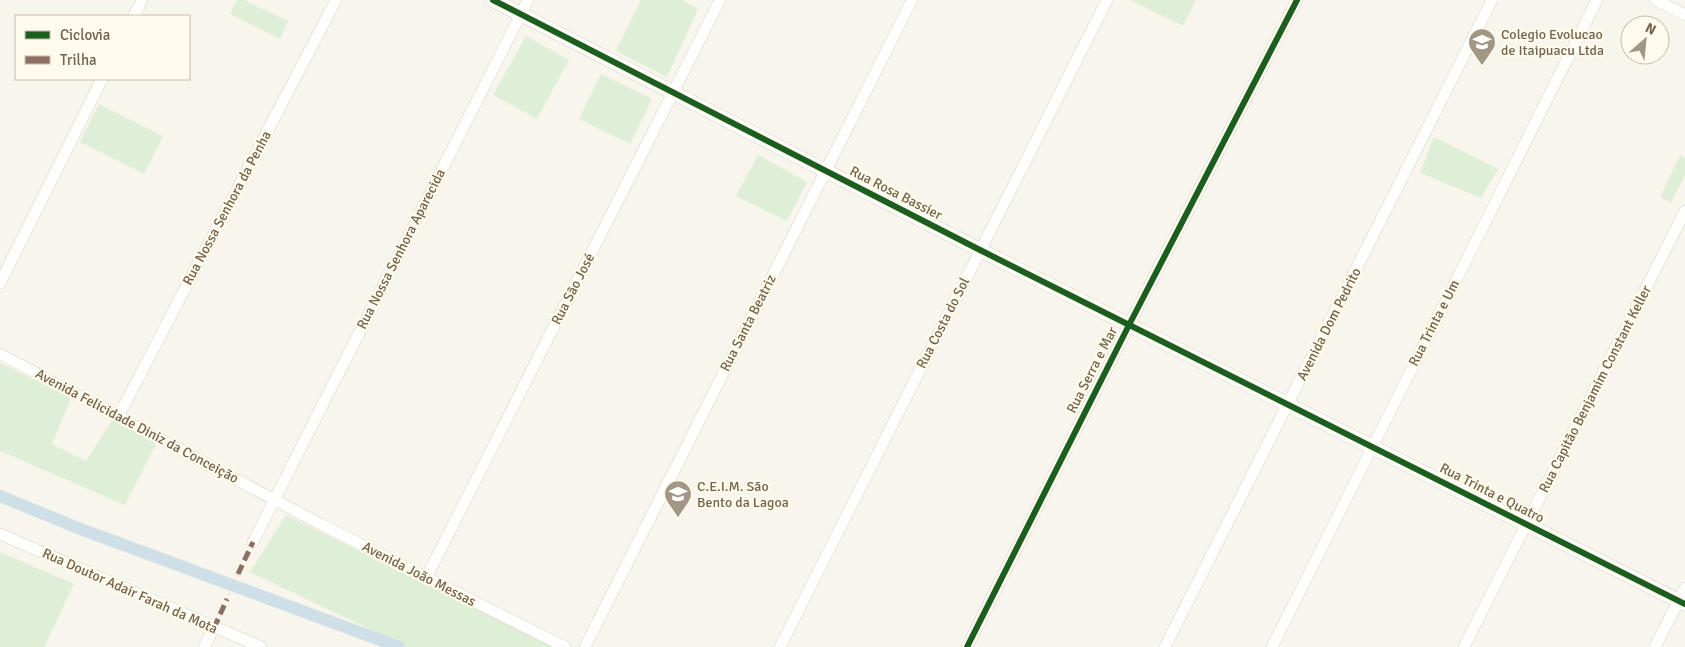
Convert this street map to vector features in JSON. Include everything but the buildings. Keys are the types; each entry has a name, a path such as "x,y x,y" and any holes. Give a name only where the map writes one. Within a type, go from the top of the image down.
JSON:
{"street":[{"path":"134,15 142,0"},
{"name":"Rua Nossa Senhora da Penha","path":"119,415 336,0"},
{"name":"Rua Rosa Bassier","path":"493,0 980,250 1288,405"},
{"name":"Rua Nossa Senhora Aparecida","path":"253,542 528,0"},
{"name":"Rua São José","path":"426,578 720,0"},
{"name":"Rua Santa Beatriz","path":"584,647 912,0"},
{"name":"Rua Costa do Sol","path":"780,647 1107,0"},
{"name":"Rua Serra e Mar","path":"967,647 1129,325 1298,0"},
{"name":"Avenida Dom Pedrito","path":"1165,647 1492,0"},
{"name":"Rua Trinta e Um","path":"1272,647 1597,0"},
{"path":"1656,0 1685,15"},
{"path":"0,283 102,80"},
{"name":"Rua Capitão Benjamim Constant Keller","path":"1464,647 1685,211"},
{"name":"Avenida Felicidade Diniz da Conceição","path":"0,354 274,498"},
{"name":"Rua Trinta e Quatro","path":"1288,405 1682,603"},
{"name":"Avenida João Messas","path":"274,498 426,578 565,647"},
{"name":"Rua Doutor Adair Farah da Mota","path":"0,534 261,647"},
{"path":"1655,647 1682,603 1685,588"},
{"path":"204,647 214,628"}],"path":[{"path":"227,599 238,574"}],"green space":[{"path":"237,0 244,0 288,21 280,39 230,14"},
{"path":"641,0 682,0 698,9 667,77 616,51"},
{"path":"1130,0 1196,0 1183,26"},
{"path":"526,36 569,60 537,119 493,95"},
{"path":"601,74 652,99 630,144 579,119"},
{"path":"99,104 163,136 144,174 80,142"},
{"path":"1434,137 1498,169 1481,198 1420,173"},
{"path":"758,155 807,182 787,221 736,196"},
{"path":"1680,155 1685,158 1685,175 1671,203 1660,197"},
{"path":"0,363 71,398 52,444 86,461 113,419 158,440 125,505 0,451"},
{"path":"286,515 558,647 407,647 250,572"},
{"path":"0,552 74,584 44,647 0,647"}],"waterway":[{"path":"0,496 78,528 399,647"}],"marked path":[{"path":"238,574 253,542"},
{"path":"214,628 227,599"}],"cycle path":[{"path":"493,0 980,250 1685,604"},
{"path":"967,647 1129,325 1297,0"}],"place":[{"name":"Colegio Evolucao de Itaipuacu Ltda","path":"1482,66"},
{"name":"C.E.I.M. São Bento da Lagoa","path":"678,518"}]}
